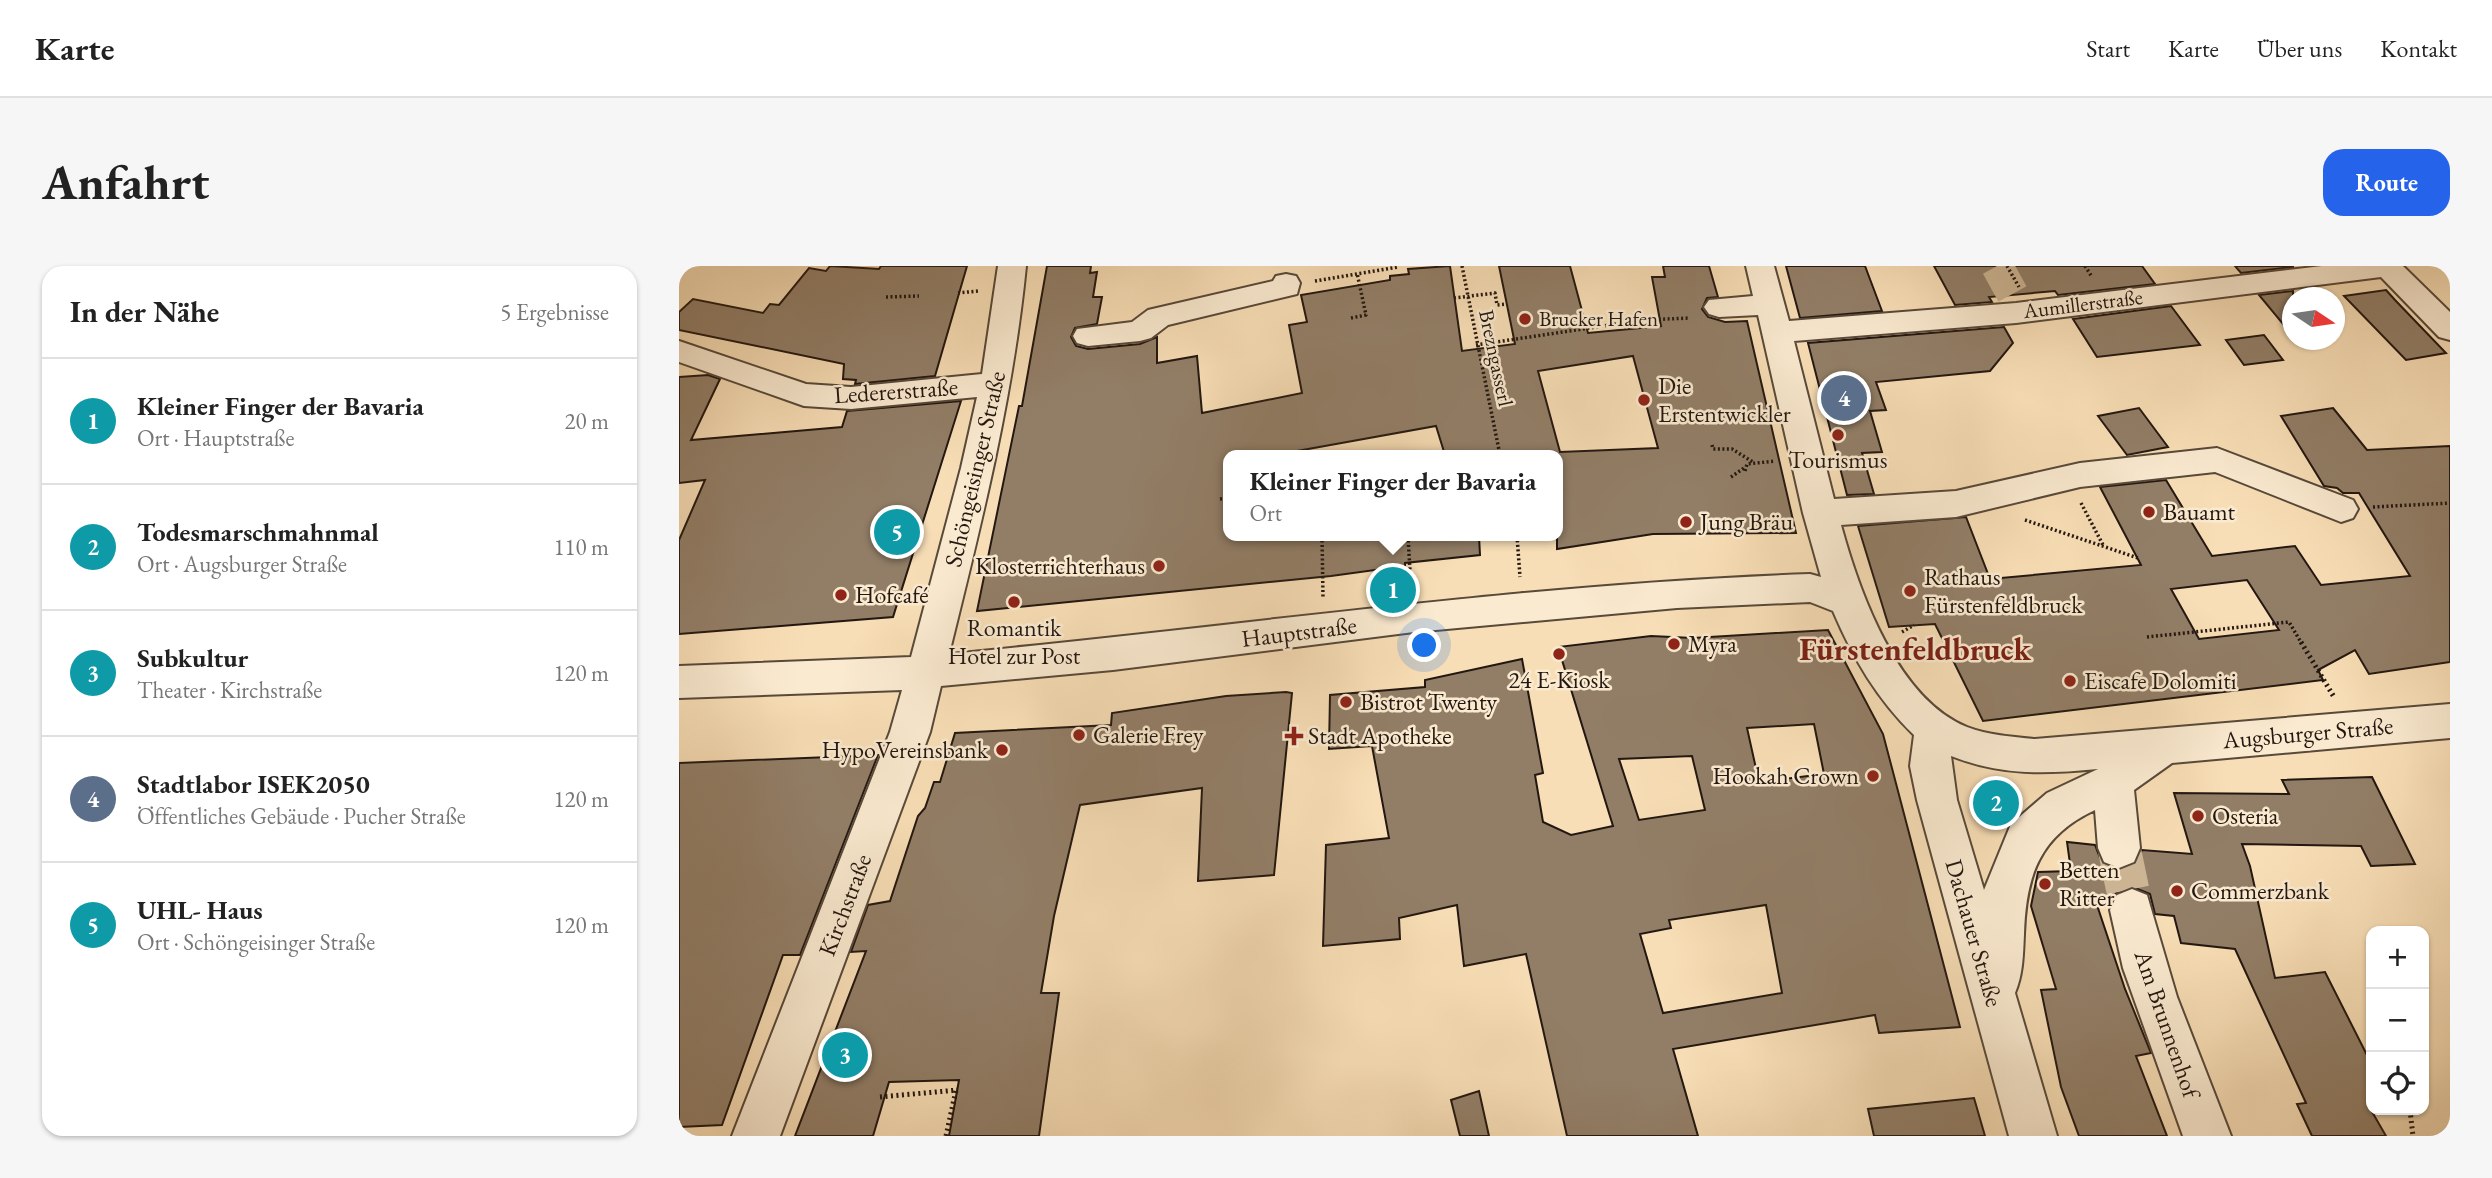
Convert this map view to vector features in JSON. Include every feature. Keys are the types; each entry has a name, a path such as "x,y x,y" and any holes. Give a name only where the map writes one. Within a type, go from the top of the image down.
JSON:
{"street":[{"name":"Schöngeisinger Straße","path":"925,671 978,468 995,384 1018,344 1012,266"},
{"path":"1760,266 1820,513 1845,600 1864,640 1892,684 1934,728"},
{"path":"2387,266 2450,330"},
{"name":"Aumillerstraße","path":"1707,312 1774,318 2016,313 2387,266"},
{"path":"1088,337 1140,331 1158,314 1287,285"},
{"name":"Ledererstraße","path":"679,351 804,395 851,398 995,384"},
{"path":"1820,513 1957,504 2067,478 2217,460 2341,509"},
{"name":"Hauptstraße","path":"679,682 881,676 1322,630 1414,617 1521,610 1677,593 1810,588 1845,600"},
{"name":"Kirchstraße","path":"756,1136 901,760 925,671"},
{"name":"Augsburger Straße","path":"1934,728 1974,746 2035,757 2450,721"},
{"name":"Dachauer Straße","path":"1934,728 1930,766 2033,1136"},
{"path":"1999,1021 2000,931 2004,894 2026,838 2072,798 2113,782 2166,745"},
{"path":"2113,782 2119,848"},
{"name":"Am Brunnenhof","path":"2132,911 2137,940 2158,1004 2207,1136"}],"path":[{"name":"Brezngasserl","path":"1462,266 1499,450"},
{"path":"1287,285 1398,267"},
{"path":"1351,318 1366,315 1357,273"},
{"path":"1454,298 1495,293 1497,305 1507,304"},
{"path":"886,298 919,296"},
{"path":"1476,345 1707,312"},
{"path":"1712,445 1713,449 1741,452 1753,462"},
{"path":"1731,477 1753,462 1777,461"},
{"path":"2067,478 2103,545"},
{"path":"2341,509 2450,503"},
{"path":"2019,518 2138,558"},
{"path":"1322,541 1322,630"},
{"path":"1408,541 1414,617"},
{"path":"1517,541 1521,610"},
{"path":"2147,637 2289,622 2355,730"},
{"path":"1902,632 1914,625"},
{"path":"880,1097 958,1090 954,1090 946,1136"},
{"path":"2411,1115 2413,1136"}],"building":[{"path":"830,266 879,269 881,266 967,266 935,376 855,384 856,380 843,379 844,364 679,330 679,312 693,299 763,313 770,304 779,305 809,268 826,271"},
{"path":"1047,266 1091,266 1090,273 1097,272 1093,297 1102,297 1097,324 1075,328 1071,337 1076,346 1088,349 1140,344 1157,337 1157,363 1197,356 1202,413 1302,393 1289,325 1307,322 1301,295 1390,280 1390,276 1409,274 1408,269 1450,266 1462,351 1515,344 1499,266 1570,266 1588,333 1661,326 1652,277 1665,277 1663,266 1709,266 1718,297 1707,298 1702,309 1708,317 1725,322 1747,321 1796,533 1653,534 1557,549 1557,541 1563,541 1563,452 1658,448 1633,356 1538,371 1559,450 1443,450 1436,426 1303,450 1223,450 1223,541 1479,541 1480,555 1405,563 1405,566 1331,576 977,611 1019,406 1022,406"},
{"path":"1786,266 1865,266 1882,311 1800,318"},
{"path":"1934,266 2142,266 2155,284 2058,295 2055,291 1989,297 1992,302 1955,305"},
{"path":"2235,266 2293,266 2293,267 2241,273"},
{"path":"2386,290 2446,353 2406,360 2345,296"},
{"path":"2282,292 2282,323 2259,295"},
{"path":"2171,306 2200,345 2097,357 2073,319"},
{"path":"2004,327 2013,343 1990,371 1876,382 1886,410 1870,411 1882,452 1862,453 1874,494 1847,495 1808,343"},
{"path":"2264,335 2283,360 2244,365 2226,340"},
{"path":"708,375 720,379 691,440 842,427 847,411 961,401 893,617 679,634 679,540 705,480 679,483 679,377"},
{"path":"2139,408 2168,447 2127,455 2098,416"},
{"path":"2333,408 2367,450 2450,446 2450,662 2369,674 2355,650 2318,670 2323,680 1983,721 1935,624 1889,627 1858,526 1966,517 1990,579 2141,565 2100,487 2166,480 2212,556 2295,546 2321,585 2410,576 2359,493 2343,493 2337,488 2324,486 2281,416","holes":["2247,580 2279,630 2199,639 2171,589"]},
{"path":"1828,630 1883,734 1960,1027 1879,1033 1875,1015 1673,1049 1698,1136 1567,1136 1526,954 1464,966 1457,905 1399,918 1400,939 1323,946 1326,845 1389,838 1372,746 1329,749 1330,695 1425,687 1425,680 1522,659 1543,773 1535,775 1543,822 1571,835 1613,826 1558,647 1651,636 1693,638","holes":["1814,724 1824,774 1759,782 1747,728","1692,756 1705,810 1639,820 1619,759","1766,905 1782,993 1663,1013 1640,934 1671,928 1669,920"]},
{"path":"1292,693 1274,875 1198,881 1202,788 1080,805 1054,916 1041,993 1059,993 1039,1136 949,1136 959,1080 889,1082 873,1136 795,1136 866,951 851,952 868,905 890,901 918,816 925,808 934,782 940,782 955,733 1111,725 1112,713 1226,696"},
{"path":"878,755 800,955 783,955 722,1125 679,1127 679,763"},
{"path":"2372,777 2415,864 2371,866 2361,846 2242,844 2250,866 2275,978 2325,972 2366,1053 2366,1115 2374,1115 2386,1136 2312,1136 2297,1104 2306,1103 2235,949 2181,943 2174,916 2155,914 2150,894 2133,887 2116,893 2108,907 2097,905 2125,989 2151,1053 2136,1056 2167,1136 2079,1136 2061,1087 2041,990 2056,989 2031,906 2038,872 2071,871 2067,842 2095,845 2102,863 2118,870 2135,864 2142,850 2192,854 2174,793 2289,794 2282,780"},
{"path":"1479,1091 1489,1136 1460,1136 1451,1100"},
{"path":"1974,1098 1985,1136 1874,1136 1868,1109"}],"tunnel":[{"path":"1997,266 2013,295"},
{"path":"2119,848 2132,910"}],"place":[{"name":"Brucker Hafen","path":"1525,319"},
{"name":"Stadtlabor ISEK2050","path":"1844,398"},
{"name":"Die Erstentwickler","path":"1644,400"},
{"name":"Tourismus","path":"1838,435"},
{"name":"Bauamt","path":"2149,512"},
{"name":"Jung Bräu","path":"1686,522"},
{"name":"UHL- Haus","path":"897,532"},
{"name":"Klosterrichterhaus","path":"1159,566"},
{"name":"Kleiner Finger der Bavaria","path":"1393,590"},
{"name":"Rathaus Fürstenfeldbruck","path":"1910,591"},
{"name":"Hofcafé","path":"841,595"},
{"name":"Romantik Hotel zur Post","path":"1014,602"},
{"name":"Myra","path":"1674,644"},
{"name":"24 E-Kiosk","path":"1559,654"},
{"name":"Eiscafe Dolomiti","path":"2070,681"},
{"name":"Bistrot Twenty","path":"1346,702"},
{"name":"Galerie Frey","path":"1079,735"},
{"name":"Stadt Apotheke","path":"1294,736"},
{"name":"HypoVereinsbank","path":"1002,750"},
{"name":"Hookah Crown","path":"1873,776"},
{"name":"Todesmarschmahnmal","path":"1996,803"},
{"name":"Osteria","path":"2198,816"},
{"name":"Betten Ritter","path":"2045,884"},
{"name":"Commerzbank","path":"2177,891"},
{"name":"Subkultur","path":"845,1055"}],"district":[{"name":"Fürstenfeldbruck","path":"1915,649"}]}
